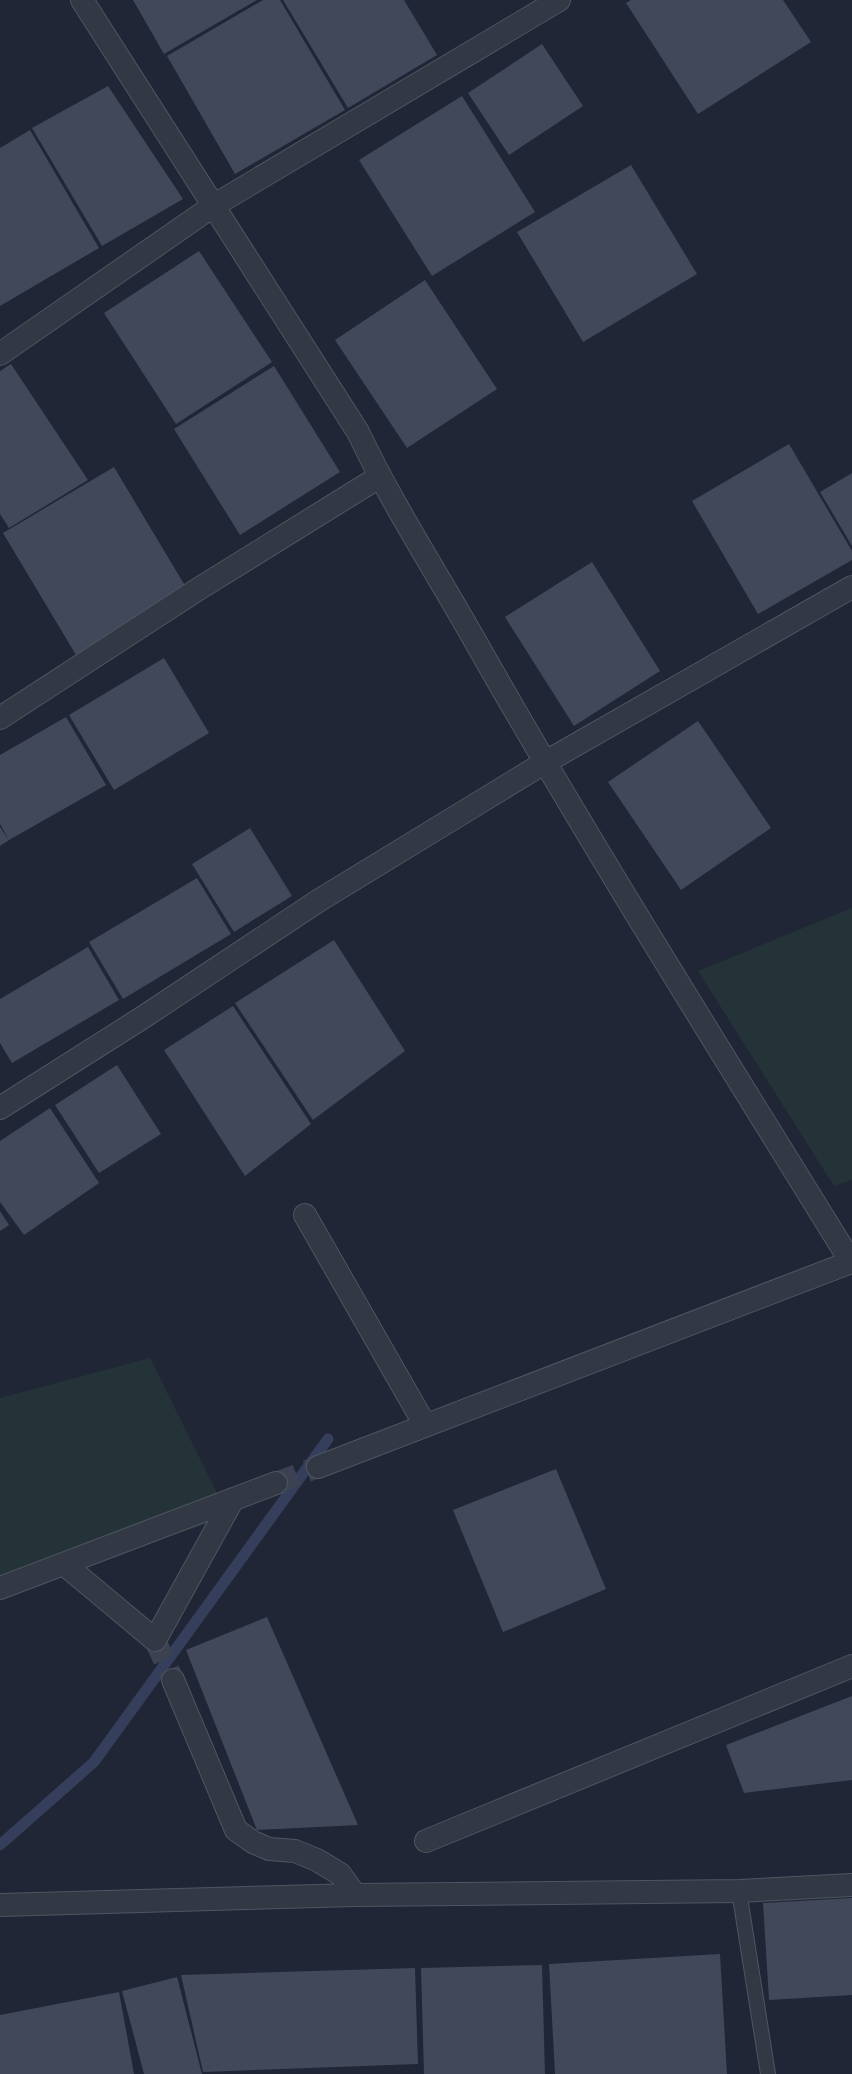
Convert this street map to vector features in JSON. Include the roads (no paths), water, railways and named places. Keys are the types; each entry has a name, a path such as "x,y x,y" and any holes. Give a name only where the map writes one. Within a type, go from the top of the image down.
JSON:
{"street":[{"path":"82,0 358,432 379,477 446,589 544,762 852,1263 318,1467"},
{"path":"0,354 213,206 559,0"},
{"path":"0,718 200,588 379,477"},
{"path":"0,1108 145,1016 318,901 544,762 852,586"},
{"path":"305,1215 425,1425"},
{"path":"0,1588 276,1483"},
{"path":"64,1564 155,1640 233,1499"},
{"path":"426,1841 852,1666"},
{"path":"173,1680 236,1830 253,1842 269,1849 295,1851 317,1860 340,1874 356,1895"},
{"path":"0,1905 356,1895 739,1890 852,1885"}],"lane":[{"path":"739,1890 768,2074"}],"waterway":[{"path":"0,1845 94,1762 328,1439"}],"tunnel":[{"path":"276,1483 318,1467"},
{"path":"155,1640 173,1680"}]}
